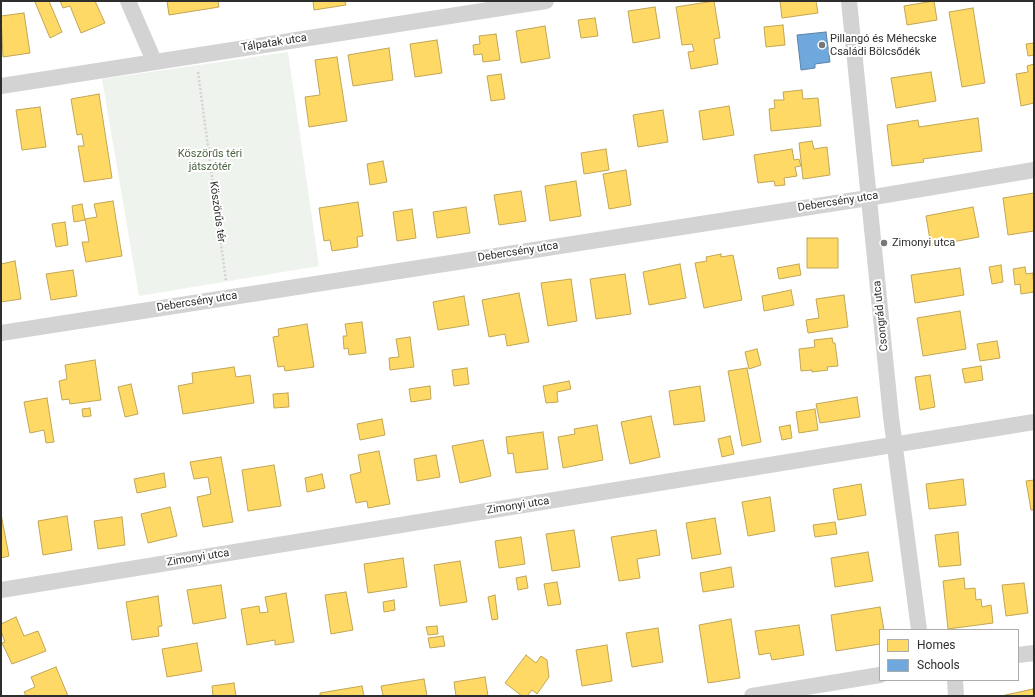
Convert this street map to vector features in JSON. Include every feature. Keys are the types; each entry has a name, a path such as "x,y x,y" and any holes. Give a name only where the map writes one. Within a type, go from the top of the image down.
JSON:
{"street":[{"path":"128,1 154,61"},
{"name":"Tálpatak utca","path":"1,86 546,1"},
{"name":"Csongrád utca","path":"849,1 890,417 919,629"},
{"name":"Debercsény utca","path":"1,333 868,198 1034,170"},
{"name":"Zimonyi utca","path":"1,590 1034,422"},
{"path":"1019,655 1034,653"},
{"path":"752,696 879,675"},
{"path":"954,681 956,696"}],"path":[{"name":"Köszörűs tér","path":"196,55 229,297"}],"green space":[{"name":"Köszörűs téri játszótér","path":"288,52 319,266 139,296 102,79"}],"building: Homes":[{"path":"49,1 62,32 50,38 35,2"},
{"path":"60,1 95,1 105,23 81,33 70,6 63,8"},
{"path":"167,1 218,1 219,7 169,15"},
{"path":"313,1 345,1 346,5 314,10"},
{"path":"714,1 720,38 714,39 718,64 691,69 688,52 694,51 692,44 682,45 676,7"},
{"path":"780,1 816,1 818,13 782,18"},
{"path":"934,1 937,20 907,25 904,6"},
{"path":"655,7 660,38 633,43 628,11"},
{"path":"973,8 985,83 962,87 949,12"},
{"path":"24,13 30,53 3,57 1,16"},
{"path":"595,18 598,36 581,38 578,20"},
{"path":"783,25 785,45 766,47 764,27"},
{"path":"545,26 550,58 521,63 516,31"},
{"path":"496,34 500,60 483,62 482,54 474,55 473,45 480,44 479,36"},
{"path":"437,40 442,73 415,77 410,44"},
{"path":"1034,43 1034,55 1028,56 1026,44"},
{"path":"389,48 393,80 353,86 348,55"},
{"path":"337,57 347,121 309,127 305,97 320,95 315,60"},
{"path":"1034,64 1034,103 1021,106 1016,74 1028,72 1027,66"},
{"path":"931,72 936,101 896,108 891,78"},
{"path":"501,74 505,99 491,101 487,76"},
{"path":"802,90 803,99 818,98 821,126 771,131 769,109 775,108 774,100 784,100 783,92"},
{"path":"99,94 112,178 84,182 78,146 84,146 82,134 77,135 71,99"},
{"path":"729,106 734,135 703,140 699,111"},
{"path":"40,107 46,147 22,150 16,110"},
{"path":"663,110 668,142 638,147 633,115"},
{"path":"978,118 982,151 923,159 924,162 892,166 887,125 918,120 919,127"},
{"path":"812,141 814,149 827,147 830,175 803,179 799,143"},
{"path":"606,149 609,170 584,174 581,153"},
{"path":"792,149 794,160 799,159 801,166 795,167 797,176 784,178 785,185 775,186 774,181 758,183 754,155"},
{"path":"383,161 387,182 370,185 367,164"},
{"path":"626,170 631,205 609,209 603,174"},
{"path":"576,181 581,216 550,221 545,186"},
{"path":"521,191 526,221 499,225 494,195"},
{"path":"1034,193 1034,231 1008,235 1003,198"},
{"path":"113,201 122,256 86,262 82,242 89,242 85,219 97,217 94,204"},
{"path":"358,202 363,236 357,237 358,247 332,251 330,240 324,241 319,208"},
{"path":"82,204 85,220 74,222 72,206"},
{"path":"466,207 470,233 437,238 433,212"},
{"path":"973,207 979,237 931,246 926,216"},
{"path":"412,209 416,238 397,241 393,212"},
{"path":"65,222 68,245 56,247 52,224"},
{"path":"807,238 838,238 838,268 807,268"},
{"path":"721,254 721,257 733,255 742,300 704,308 695,263 707,261 706,257"},
{"path":"15,261 21,299 1,302 1,264"},
{"path":"680,264 686,298 649,305 643,272"},
{"path":"799,264 801,275 779,279 777,268"},
{"path":"1001,265 1003,282 992,284 989,267"},
{"path":"1025,267 1026,274 1033,273 1034,292 1021,294 1020,284 1015,285 1013,269"},
{"path":"960,268 964,295 915,303 911,275"},
{"path":"73,270 77,296 51,300 46,274"},
{"path":"625,274 631,314 596,319 590,279"},
{"path":"571,279 577,321 548,326 541,283"},
{"path":"791,290 794,305 764,311 762,296"},
{"path":"519,293 529,342 507,346 505,334 489,337 482,300"},
{"path":"844,295 848,327 808,333 806,320 819,318 816,299"},
{"path":"464,296 469,325 438,330 433,302"},
{"path":"960,311 966,349 923,356 917,318"},
{"path":"362,322 366,353 349,355 348,348 344,349 343,336 347,336 345,324"},
{"path":"307,324 314,367 285,371 284,366 278,367 273,337 279,336 278,329"},
{"path":"410,337 414,367 390,370 389,358 399,357 396,339"},
{"path":"832,338 833,343 835,343 838,366 827,367 828,370 812,372 812,370 801,371 799,349 815,347 814,340"},
{"path":"997,341 1000,358 980,361 977,344"},
{"path":"757,349 761,365 749,369 745,352"},
{"path":"95,360 101,400 70,404 69,399 62,400 59,381 67,379 65,365"},
{"path":"981,366 983,380 965,383 962,369"},
{"path":"234,367 236,377 250,375 254,403 183,414 178,386 193,383 192,373"},
{"path":"467,368 469,384 454,386 452,370"},
{"path":"747,368 761,442 742,446 728,371"},
{"path":"930,375 935,407 920,410 915,377"},
{"path":"569,381 571,389 557,392 558,402 546,403 543,386"},
{"path":"131,384 138,414 125,417 118,387"},
{"path":"430,386 431,399 411,402 409,389"},
{"path":"700,386 705,421 674,425 669,391"},
{"path":"288,393 289,407 274,408 273,394"},
{"path":"857,397 860,417 820,423 816,404"},
{"path":"47,398 54,442 46,443 44,430 30,433 24,402"},
{"path":"90,408 91,416 83,417 82,409"},
{"path":"815,409 818,430 799,433 796,412"},
{"path":"651,416 660,457 630,464 621,422"},
{"path":"382,419 385,435 360,440 357,424"},
{"path":"597,425 603,460 563,468 558,437 575,434 574,429"},
{"path":"790,425 792,438 782,440 779,427"},
{"path":"543,432 548,469 516,473 513,453 508,454 506,437"},
{"path":"730,436 734,454 722,457 718,439"},
{"path":"483,440 491,476 460,483 452,446"},
{"path":"379,451 390,504 368,508 367,501 356,503 350,475 361,472 358,455"},
{"path":"436,455 440,477 417,481 414,459"},
{"path":"221,457 233,522 203,527 197,497 211,494 208,477 194,479 190,462"},
{"path":"274,465 281,506 248,511 242,470"},
{"path":"164,473 166,487 137,493 134,479"},
{"path":"322,474 325,488 307,492 305,478"},
{"path":"963,479 966,505 929,509 926,484"},
{"path":"1034,480 1034,510 1031,510 1026,481"},
{"path":"861,484 866,515 838,520 833,489"},
{"path":"770,497 775,531 748,536 742,502"},
{"path":"170,507 177,536 148,543 141,514"},
{"path":"1,514 9,556 1,558"},
{"path":"67,516 72,550 43,555 38,521"},
{"path":"122,517 125,545 98,549 94,521"},
{"path":"715,518 721,554 692,559 686,523"},
{"path":"835,522 837,534 815,537 813,525"},
{"path":"574,530 580,567 552,571 546,534"},
{"path":"656,530 660,555 637,559 640,578 619,581 611,537"},
{"path":"958,532 961,565 939,567 935,535"},
{"path":"521,537 525,564 499,568 495,541"},
{"path":"868,552 873,581 835,587 831,558"},
{"path":"403,558 407,587 368,593 364,564"},
{"path":"460,561 467,602 440,606 434,565"},
{"path":"731,567 734,587 703,592 700,573"},
{"path":"526,576 528,588 518,590 516,578"},
{"path":"964,578 965,589 975,588 976,600 981,599 982,607 991,605 993,623 948,629 943,581"},
{"path":"557,582 561,604 548,606 544,584"},
{"path":"1024,583 1028,613 1006,616 1002,585"},
{"path":"221,585 226,618 193,624 187,590"},
{"path":"346,592 353,630 331,634 325,595"},
{"path":"286,593 294,642 275,645 275,640 247,645 241,609 259,606 260,613 268,612 265,597"},
{"path":"495,595 498,619 492,620 488,597"},
{"path":"158,596 162,626 158,627 159,636 132,640 126,602"},
{"path":"394,600 395,610 384,612 383,602"},
{"path":"880,607 884,629 879,629 879,644 836,651 831,615"},
{"path":"16,617 24,636 38,631 46,651 12,664 2,643 5,642 1,631 1,624"},
{"path":"731,619 740,678 708,683 699,625"},
{"path":"799,625 804,655 772,660 770,653 759,655 755,631"},
{"path":"437,626 438,634 428,635 426,627"},
{"path":"658,628 663,662 632,667 626,633"},
{"path":"443,636 445,646 430,648 428,638"},
{"path":"197,643 202,671 167,677 162,649"},
{"path":"607,645 612,681 582,686 576,650"},
{"path":"526,655 536,663 541,656 547,660 549,677 537,694 532,690 527,696 522,696 505,683"},
{"path":"56,667 68,696 26,696 24,692 35,687 31,677"},
{"path":"485,677 488,696 456,696 454,682"},
{"path":"424,679 427,696 383,696 381,686"},
{"path":"234,683 236,696 213,696 212,686"},
{"path":"362,686 364,696 320,696 320,693"},
{"path":"1033,689 1034,696 1001,696"}],"building: Schools":[{"path":"826,32 830,62 815,64 815,68 801,70 797,35"}],"place":[{"name":"Pillangó és Méhecske Családi Bölcsődék","path":"822,45"},
{"name":"Zimonyi utca","path":"884,243"}]}
